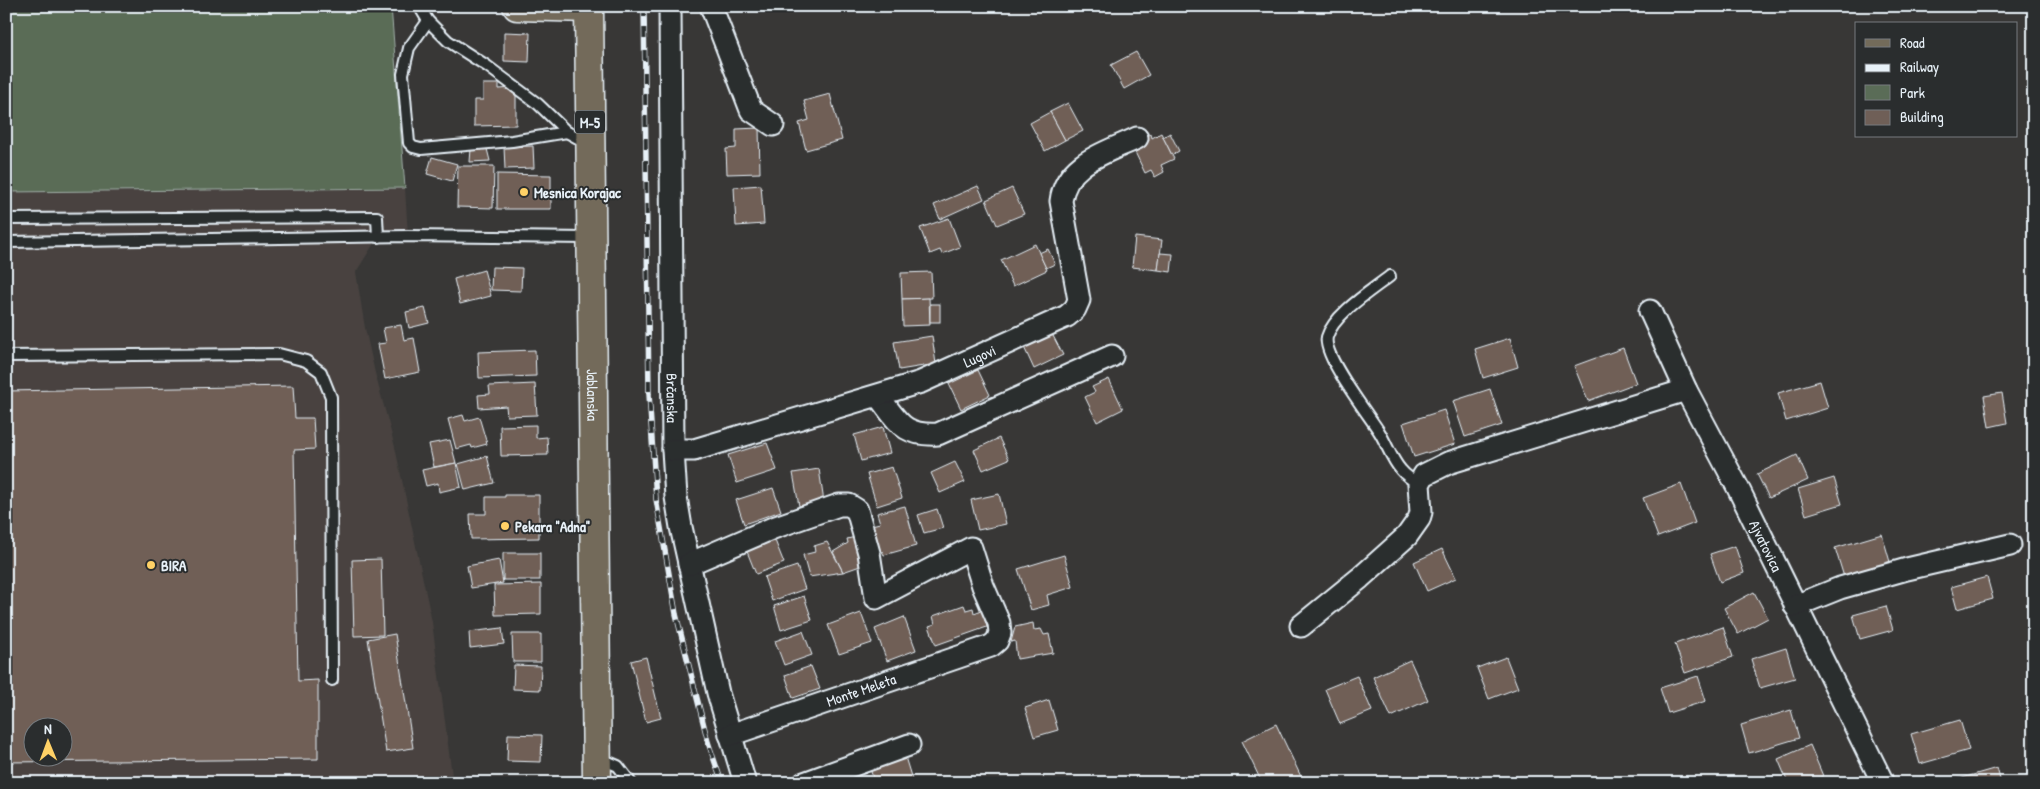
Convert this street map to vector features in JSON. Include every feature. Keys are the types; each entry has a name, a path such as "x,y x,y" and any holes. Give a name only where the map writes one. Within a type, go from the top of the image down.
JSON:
{"main road":[{"name":"M-5","path":"517,6 589,7"},
{"name":"Jablanska","path":"589,7 578,138 590,238 597,770"}],"street":[{"name":"Brčanska","path":"670,6 673,450 676,497 718,694 744,783"},
{"path":"711,6 751,110 772,125"},
{"name":"Lugovi","path":"673,450 694,450 921,382 1067,316 1075,309 1079,300 1061,201 1062,190 1066,180 1081,165 1137,138"},
{"name":"Ajvatovica","path":"1650,311 1686,390 1737,486 1883,783"},
{"path":"878,396 905,430 920,435 938,434 1112,356"},
{"path":"1301,626 1360,578 1407,536 1419,519 1421,512 1419,484 1424,475 1448,463 1686,390"},
{"name":"Monte Meleta","path":"689,564 773,528 839,505 849,505 857,510 869,553 876,598 971,548 983,586 998,623 1000,633 997,641 991,646 730,735"},
{"path":"1795,606 1850,585 1907,569 2010,545"},
{"path":"804,783 909,745"}],"lane":[{"path":"419,6 428,21 448,41 487,66 538,104 578,138"},
{"path":"428,21 409,48 403,74 409,143 413,147 438,148 578,138"},
{"path":"6,219 377,217 378,237"},
{"path":"6,242 378,237 590,238"},
{"path":"1390,276 1343,314 1331,326 1326,339 1328,349 1400,469 1419,484"},
{"path":"6,356 278,354 306,362 321,372 331,397 332,680"},
{"path":"597,770 618,766 632,783"}],"shaded area":[{"path":"405,188 408,236 378,237 356,272 365,328 395,447 432,622 453,783 6,783 6,192"}],"green space":[{"path":"6,6 391,6 405,188 6,192"}],"building":[{"path":"504,32 530,33 529,62 504,61"},
{"path":"1136,52 1149,75 1124,89 1111,65"},
{"path":"483,84 499,84 499,89 516,88 516,125 474,126 474,100 483,100"},
{"path":"830,94 842,140 806,150 799,123 809,120 804,101"},
{"path":"1068,103 1083,131 1065,140 1050,112"},
{"path":"1050,112 1065,140 1045,151 1030,123"},
{"path":"759,128 760,173 727,174 726,149 736,148 736,129"},
{"path":"1161,133 1174,159 1161,165 1164,172 1155,177 1151,170 1145,173 1134,150 1139,140 1151,134 1152,138"},
{"path":"1170,133 1179,151 1172,155 1163,137"},
{"path":"533,146 534,168 505,169 504,147"},
{"path":"471,149 487,149 490,161 470,162"},
{"path":"432,157 457,164 452,181 427,174"},
{"path":"458,166 494,166 493,208 457,207"},
{"name":"Mesnica Korajac","path":"497,174 551,175 551,209 497,209"},
{"path":"761,185 764,224 736,226 734,187"},
{"path":"978,186 984,199 940,219 934,205"},
{"path":"1012,188 1024,214 997,225 986,200"},
{"path":"949,218 960,247 942,254 940,250 930,254 920,228"},
{"path":"1135,237 1162,240 1158,270 1132,267"},
{"path":"1035,244 1047,270 1013,286 1001,260"},
{"path":"1048,249 1055,264 1046,268 1039,253"},
{"path":"1160,253 1173,254 1171,272 1158,270"},
{"path":"492,267 522,268 521,291 491,290"},
{"path":"484,270 491,296 460,304 454,279"},
{"path":"931,272 932,298 902,299 901,273"},
{"path":"929,298 930,325 903,326 902,299"},
{"path":"930,304 940,304 940,322 930,322"},
{"path":"425,308 429,323 409,328 406,312"},
{"path":"401,325 404,340 414,338 420,372 385,379 378,344 386,343 383,328"},
{"path":"1051,332 1063,355 1034,369 1023,345"},
{"path":"932,336 936,364 899,370 894,342"},
{"path":"1510,338 1518,367 1483,378 1475,349"},
{"path":"1623,348 1636,383 1588,401 1574,366"},
{"path":"535,350 536,376 479,378 478,352"},
{"path":"978,370 990,395 961,409 949,384"},
{"path":"1109,379 1123,409 1097,422 1085,397 1095,392 1092,387"},
{"path":"1820,381 1828,408 1786,421 1778,393"},
{"path":"535,384 537,415 507,416 506,406 479,408 478,395 490,394 489,386"},
{"name":"BIRA","path":"293,386 295,418 313,418 315,449 294,450 298,681 318,680 318,759 72,761 72,716 22,716 22,762 6,762 6,391"},
{"path":"1490,389 1502,425 1465,437 1453,401"},
{"path":"2002,393 2007,423 1989,427 1984,396"},
{"path":"1444,410 1455,444 1414,457 1403,423"},
{"path":"463,415 465,421 479,417 487,444 472,448 471,445 456,449 448,419"},
{"path":"536,425 536,438 547,437 548,455 501,456 500,426"},
{"path":"883,427 890,453 861,461 854,435"},
{"path":"999,438 1009,459 983,470 974,450"},
{"path":"450,440 456,463 434,467 429,444"},
{"path":"767,443 777,470 737,483 728,455"},
{"path":"1797,455 1808,480 1769,498 1757,474"},
{"path":"487,456 494,483 465,490 458,464"},
{"path":"955,462 965,482 940,493 931,473"},
{"path":"456,463 461,487 439,492 438,483 426,486 422,470"},
{"path":"892,467 902,498 877,506 867,474"},
{"path":"819,469 824,502 799,506 793,473"},
{"path":"1834,478 1842,504 1806,515 1798,489"},
{"path":"1681,484 1695,523 1658,537 1643,498"},
{"path":"773,488 781,511 744,524 736,500"},
{"path":"999,494 1006,524 978,530 971,500"},
{"name":"Pekara \"Adna\"","path":"505,495 539,495 539,538 471,539 470,514 486,514 486,497 505,497"},
{"path":"905,506 916,546 884,555 882,551 874,553 867,526 880,523 877,513"},
{"path":"937,509 943,528 924,533 918,515"},
{"path":"1882,534 1890,562 1844,577 1835,548"},
{"path":"856,537 863,565 843,572 833,552 848,543 847,539"},
{"path":"774,538 784,563 756,574 746,549"},
{"path":"827,542 843,572 809,577 803,555 815,552 814,546"},
{"path":"1735,546 1744,573 1720,582 1710,554"},
{"path":"1442,549 1456,578 1427,591 1414,562"},
{"path":"503,553 540,553 540,580 503,580"},
{"path":"1064,555 1073,587 1047,595 1049,605 1031,610 1018,569"},
{"path":"381,559 383,635 354,636 352,560"},
{"path":"499,560 503,583 471,588 467,566"},
{"path":"797,566 805,589 772,601 764,577"},
{"path":"1987,577 1993,599 1957,609 1951,587"},
{"path":"541,584 541,614 495,615 494,585"},
{"path":"1754,592 1768,618 1738,634 1724,608"},
{"path":"804,596 812,620 781,630 774,606"},
{"path":"964,605 966,610 973,608 974,613 982,610 987,627 936,645 929,626 935,624 933,616"},
{"path":"1886,606 1893,630 1860,639 1853,615"},
{"path":"861,613 872,643 839,654 828,625"},
{"path":"904,617 916,650 887,661 875,629"},
{"path":"1033,623 1034,630 1041,629 1044,635 1049,634 1053,653 1017,659 1015,641 1011,642 1015,627"},
{"path":"1723,627 1733,657 1685,673 1675,644"},
{"path":"502,628 504,644 470,648 469,632"},
{"path":"803,631 812,655 784,665 775,641"},
{"path":"395,634 413,748 386,752 368,639"},
{"path":"512,634 541,634 541,662 513,662"},
{"path":"1786,648 1795,678 1760,688 1751,659"},
{"path":"646,657 661,718 646,722 631,661"},
{"path":"1506,657 1518,688 1489,699 1477,668"},
{"path":"1410,660 1428,700 1391,717 1373,677"},
{"path":"514,665 541,666 540,690 513,689"},
{"path":"811,666 820,689 793,698 785,675"},
{"path":"1357,676 1372,711 1340,724 1325,689"},
{"path":"1698,676 1706,701 1668,713 1660,688"},
{"path":"1049,700 1058,730 1034,737 1025,708"},
{"path":"1791,710 1799,738 1749,753 1741,725"},
{"path":"1960,720 1969,750 1920,764 1911,734"},
{"path":"1276,724 1304,783 1262,783 1242,741"},
{"path":"508,734 542,735 541,762 507,761"},
{"path":"1810,745 1823,776 1806,783 1788,783 1778,759"},
{"path":"905,757 913,783 875,783 870,769"},
{"path":"1997,768 2001,783 1945,783"}],"railway":[{"path":"644,6 649,394 656,499 676,614 708,742 722,783"}],"place":[{"name":"Mesnica Korajac","path":"524,192"},
{"name":"Pekara \"Adna\"","path":"505,526"},
{"name":"BIRA","path":"151,565"}]}
